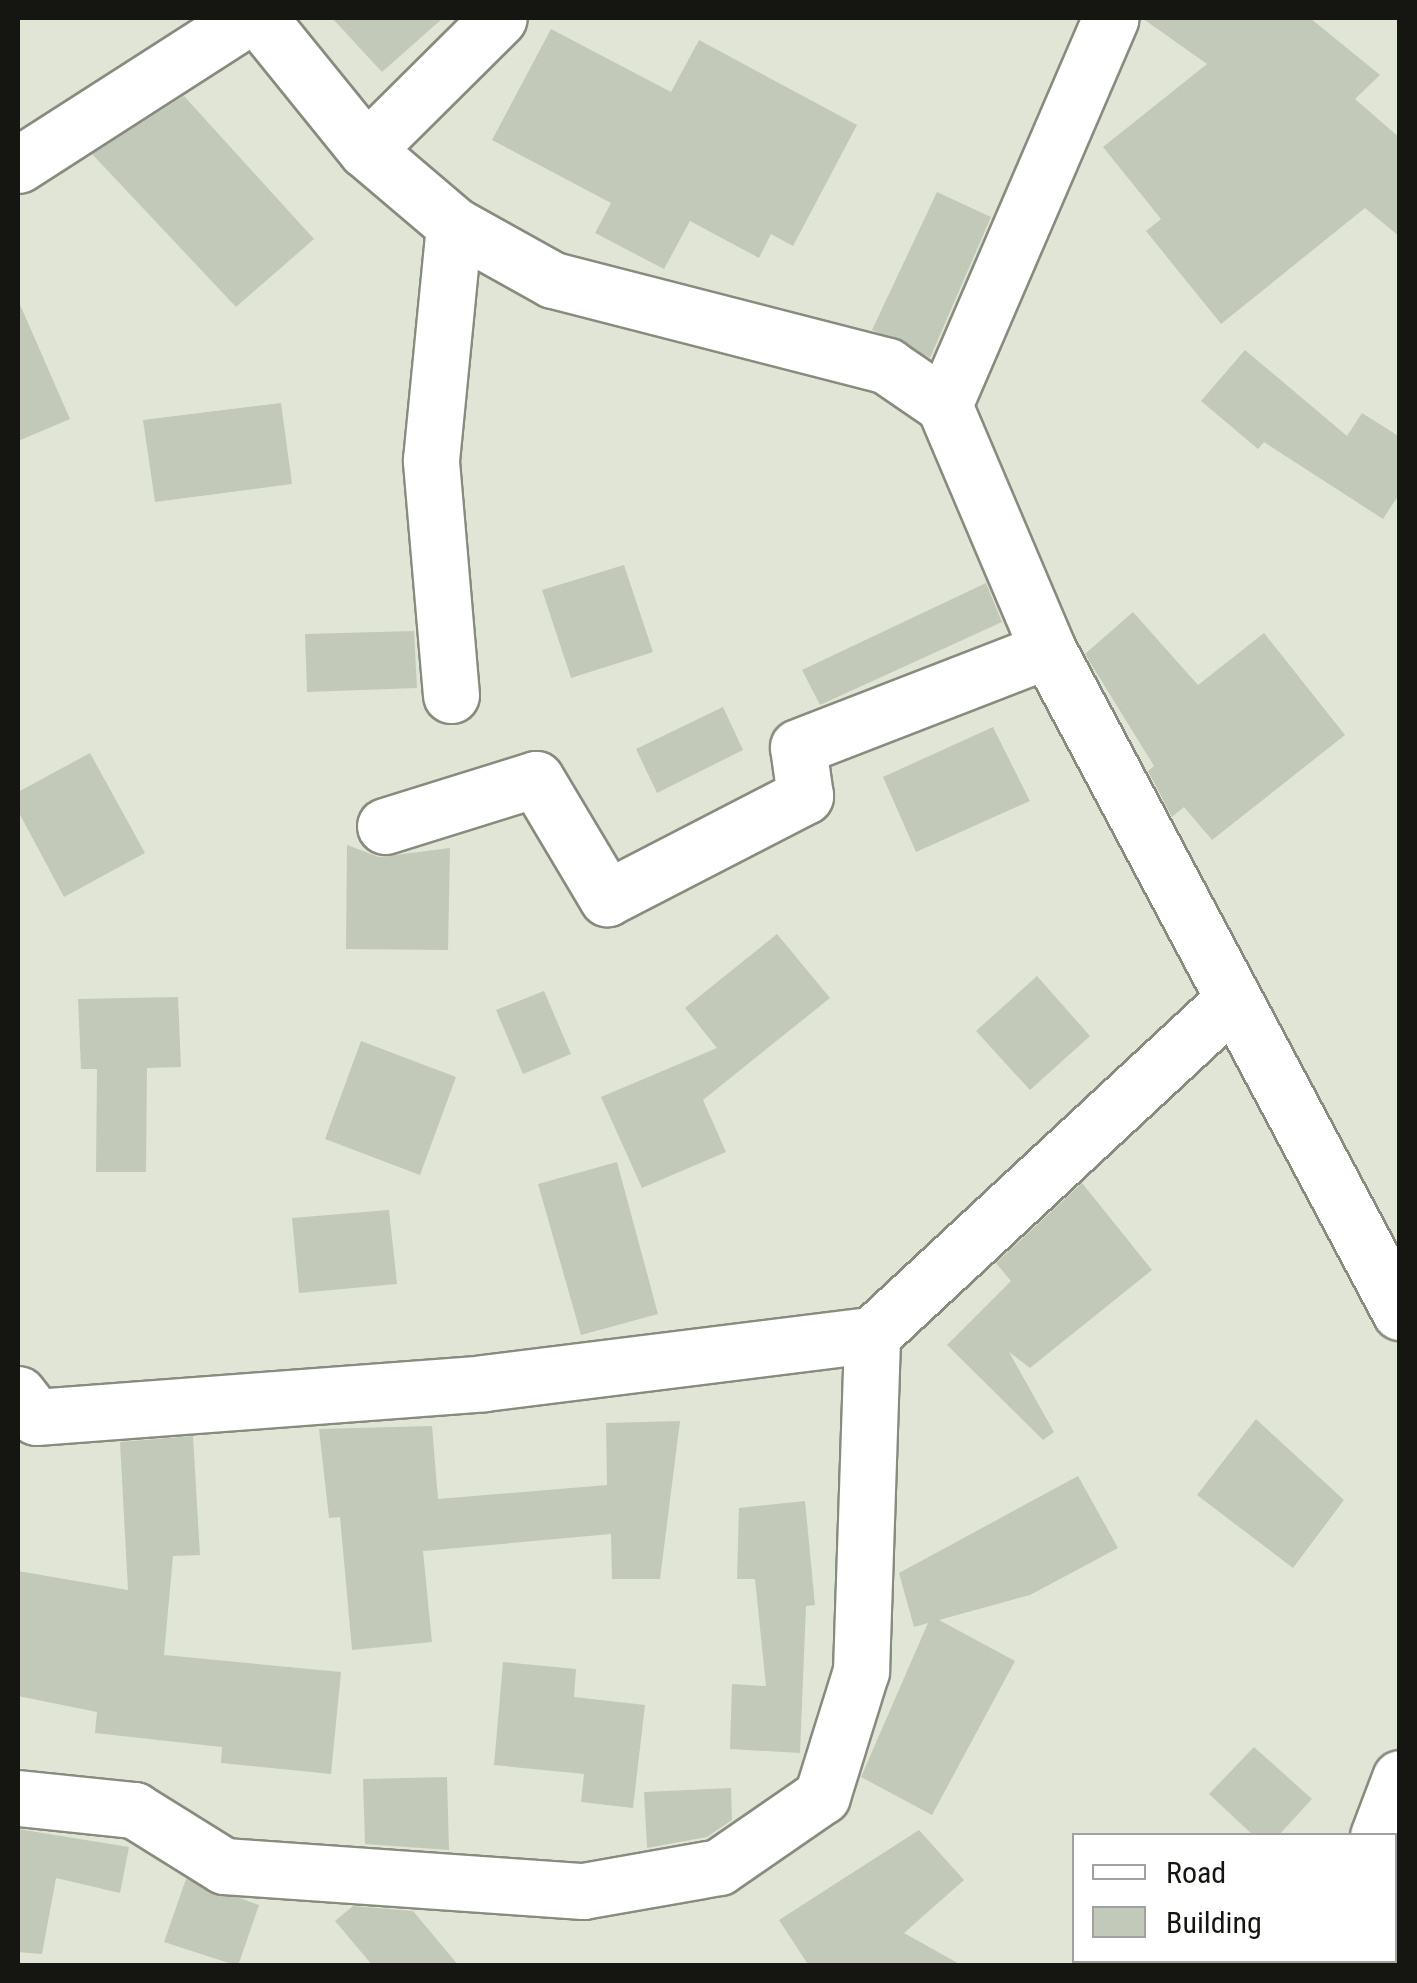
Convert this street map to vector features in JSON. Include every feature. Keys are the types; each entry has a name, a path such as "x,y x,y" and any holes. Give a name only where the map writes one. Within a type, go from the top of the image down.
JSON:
{"street":[{"path":"18,165 247,18"},
{"path":"260,18 366,150 454,226 554,280 887,366 944,406 1048,650 1400,1312"},
{"path":"366,150 499,18"},
{"path":"944,406 1111,18"},
{"path":"451,695 431,460 454,226"},
{"path":"385,826 536,779 607,898 805,796 798,747 1048,650"},
{"path":"18,1394 36,1417 484,1383 872,1335 1232,1000"},
{"path":"18,1798 134,1810 224,1866 584,1891 719,1867 822,1796 861,1671 872,1335"},
{"path":"1379,1833 1400,1778"}],"building":[{"path":"332,18 443,18 382,72"},
{"path":"1142,18 1310,18 1380,75 1355,99 1400,138 1400,237 1365,208 1221,324 1146,231 1161,219 1103,147 1207,64"},
{"path":"551,29 671,92 699,40 857,125 793,246 771,234 759,258 690,221 664,269 595,233 611,203 492,140"},
{"path":"184,96 314,239 236,307 92,154"},
{"path":"937,192 991,217 930,358 872,330"},
{"path":"18,300 70,419 18,441"},
{"path":"1245,350 1347,436 1362,413 1400,437 1400,493 1383,519 1264,442 1258,449 1201,401"},
{"path":"281,403 292,484 155,502 143,420"},
{"path":"624,565 653,652 571,678 542,590"},
{"path":"986,583 1002,622 820,705 802,670"},
{"path":"1133,612 1198,685 1264,633 1345,735 1212,840 1184,807 1172,817 1148,771 1154,766 1085,654"},
{"path":"414,631 417,688 307,692 305,634"},
{"path":"723,707 743,750 657,793 636,749"},
{"path":"993,727 1030,801 916,852 883,777"},
{"path":"90,753 145,853 64,897 18,811 18,792"},
{"path":"347,845 379,857 450,848 448,950 346,949"},
{"path":"777,934 830,998 703,1100 726,1152 642,1188 601,1097 717,1048 685,1008"},
{"path":"1037,976 1090,1036 1030,1090 976,1031"},
{"path":"544,991 571,1054 523,1074 496,1010"},
{"path":"178,997 181,1067 147,1068 146,1172 96,1172 97,1069 81,1069 78,999"},
{"path":"361,1041 456,1077 420,1175 325,1139"},
{"path":"617,1162 658,1314 581,1335 538,1184"},
{"path":"1082,1183 1152,1270 1030,1368 1009,1352 1054,1432 1043,1440 947,1345 1011,1281 996,1263"},
{"path":"389,1210 397,1284 299,1293 292,1218"},
{"path":"1256,1419 1344,1500 1293,1568 1197,1495"},
{"path":"680,1421 660,1579 612,1579 611,1534 423,1551 432,1642 352,1650 340,1517 329,1518 319,1429 432,1426 438,1499 607,1485 606,1423"},
{"path":"193,1436 200,1555 173,1556 164,1655 341,1672 331,1774 221,1763 222,1747 95,1733 97,1712 18,1696 18,1571 128,1590 120,1442"},
{"path":"1078,1476 1118,1548 1030,1595 939,1620 1015,1661 932,1815 861,1777 928,1623 914,1627 899,1573"},
{"path":"805,1501 815,1605 806,1606 800,1753 730,1749 732,1684 766,1686 755,1579 737,1579 739,1508"},
{"path":"503,1662 576,1669 574,1697 645,1705 633,1808 581,1802 584,1774 494,1765"},
{"path":"1254,1747 1312,1799 1281,1833 1251,1833 1209,1794"},
{"path":"447,1777 449,1850 365,1844 363,1779"},
{"path":"731,1788 732,1820 707,1837 647,1848 644,1792"},
{"path":"18,1829 129,1847 120,1893 56,1878 42,1954 18,1952"},
{"path":"919,1830 964,1880 904,1933 963,1966 809,1966 779,1920"},
{"path":"186,1879 259,1905 238,1966 164,1942"},
{"path":"353,1906 413,1911 459,1966 373,1966 335,1921"}]}
